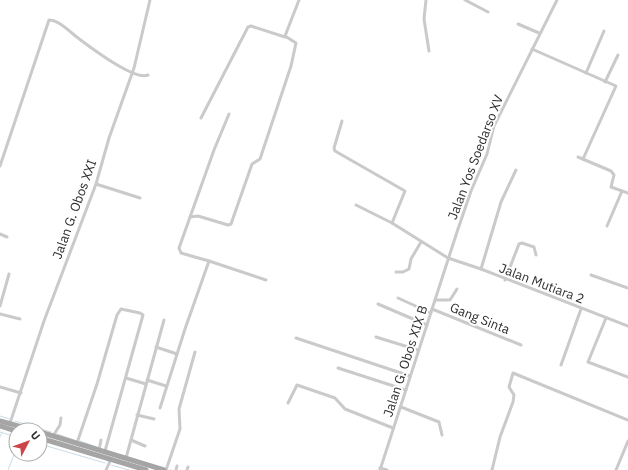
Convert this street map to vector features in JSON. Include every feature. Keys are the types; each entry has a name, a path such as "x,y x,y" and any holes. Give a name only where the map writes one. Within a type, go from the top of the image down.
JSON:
{"main road":[{"path":"48,434 165,470"},
{"path":"48,440 146,470"}],"street":[{"name":"Jalan G. Obos XXI","path":"10,422 44,321 96,184 109,138 132,73 150,0"},
{"path":"286,37 299,0"},
{"path":"426,0 424,19 429,50"},
{"path":"465,0 488,12"},
{"name":"Jalan Yos Soedarso XV","path":"448,258 471,191 487,154 494,126 557,0"},
{"path":"0,166 47,22 49,20 56,21 84,42 132,73 142,76 148,75"},
{"path":"518,24 540,33"},
{"path":"190,217 198,216 228,225 231,224 252,164 260,159 291,66 296,43 294,40 250,26 248,27 201,118"},
{"path":"586,72 604,31"},
{"path":"532,49 616,86 583,159"},
{"path":"605,82 618,55"},
{"path":"229,114 214,150 179,251 266,280"},
{"path":"342,122 334,148 335,151 405,191 392,224"},
{"path":"578,157 613,172 611,187 628,193"},
{"path":"481,269 501,202 516,170"},
{"path":"96,184 140,198"},
{"path":"607,226 622,191"},
{"name":"Jalan Mutiara 2","path":"356,205 392,224 448,258 481,269 505,280 628,326"},
{"path":"0,234 7,237"},
{"path":"396,272 404,272 409,269 411,259 421,242"},
{"path":"505,280 519,244 534,247 536,255"},
{"name":"Jalan G. Obos XIX B","path":"380,469 448,258"},
{"path":"160,408 166,386 209,261"},
{"path":"0,306 10,274"},
{"path":"591,275 628,288"},
{"path":"435,300 450,300 457,289"},
{"path":"398,298 431,314"},
{"path":"378,304 427,325"},
{"path":"77,443 97,384 117,315 121,309 124,308 140,312 143,315 126,378 102,450"},
{"name":"Gang Sinta","path":"432,309 521,344"},
{"path":"561,365 581,309"},
{"path":"0,314 20,319"},
{"path":"606,318 589,363 628,377"},
{"path":"126,458 164,320"},
{"path":"376,337 418,350"},
{"path":"296,338 410,376"},
{"path":"156,348 177,354"},
{"path":"165,470 180,429 181,421 179,409 195,352"},
{"path":"338,368 406,390"},
{"path":"492,470 500,437 514,402 514,395 509,387 513,373 628,420"},
{"path":"126,378 166,386"},
{"path":"288,403 297,385 335,398 345,409 393,428"},
{"path":"0,387 21,393"},
{"path":"401,407 439,422 442,435"},
{"path":"137,415 154,419"},
{"path":"53,436 60,425 61,418"},
{"path":"101,440 102,450"},
{"path":"131,440 145,446"},
{"path":"616,470 628,442"},
{"path":"623,455 628,457"},
{"path":"106,470 111,459"},
{"path":"176,470 177,466"},
{"path":"380,469 387,470"}],"waterway":[{"path":"0,416 9,419"},
{"path":"15,421 51,432"},
{"path":"0,432 8,434"},
{"path":"0,437 2,432"},
{"path":"57,434 74,440"},
{"path":"80,441 97,447"},
{"path":"48,446 105,463"},
{"path":"8,470 11,462"},
{"path":"111,465 129,470"}]}
